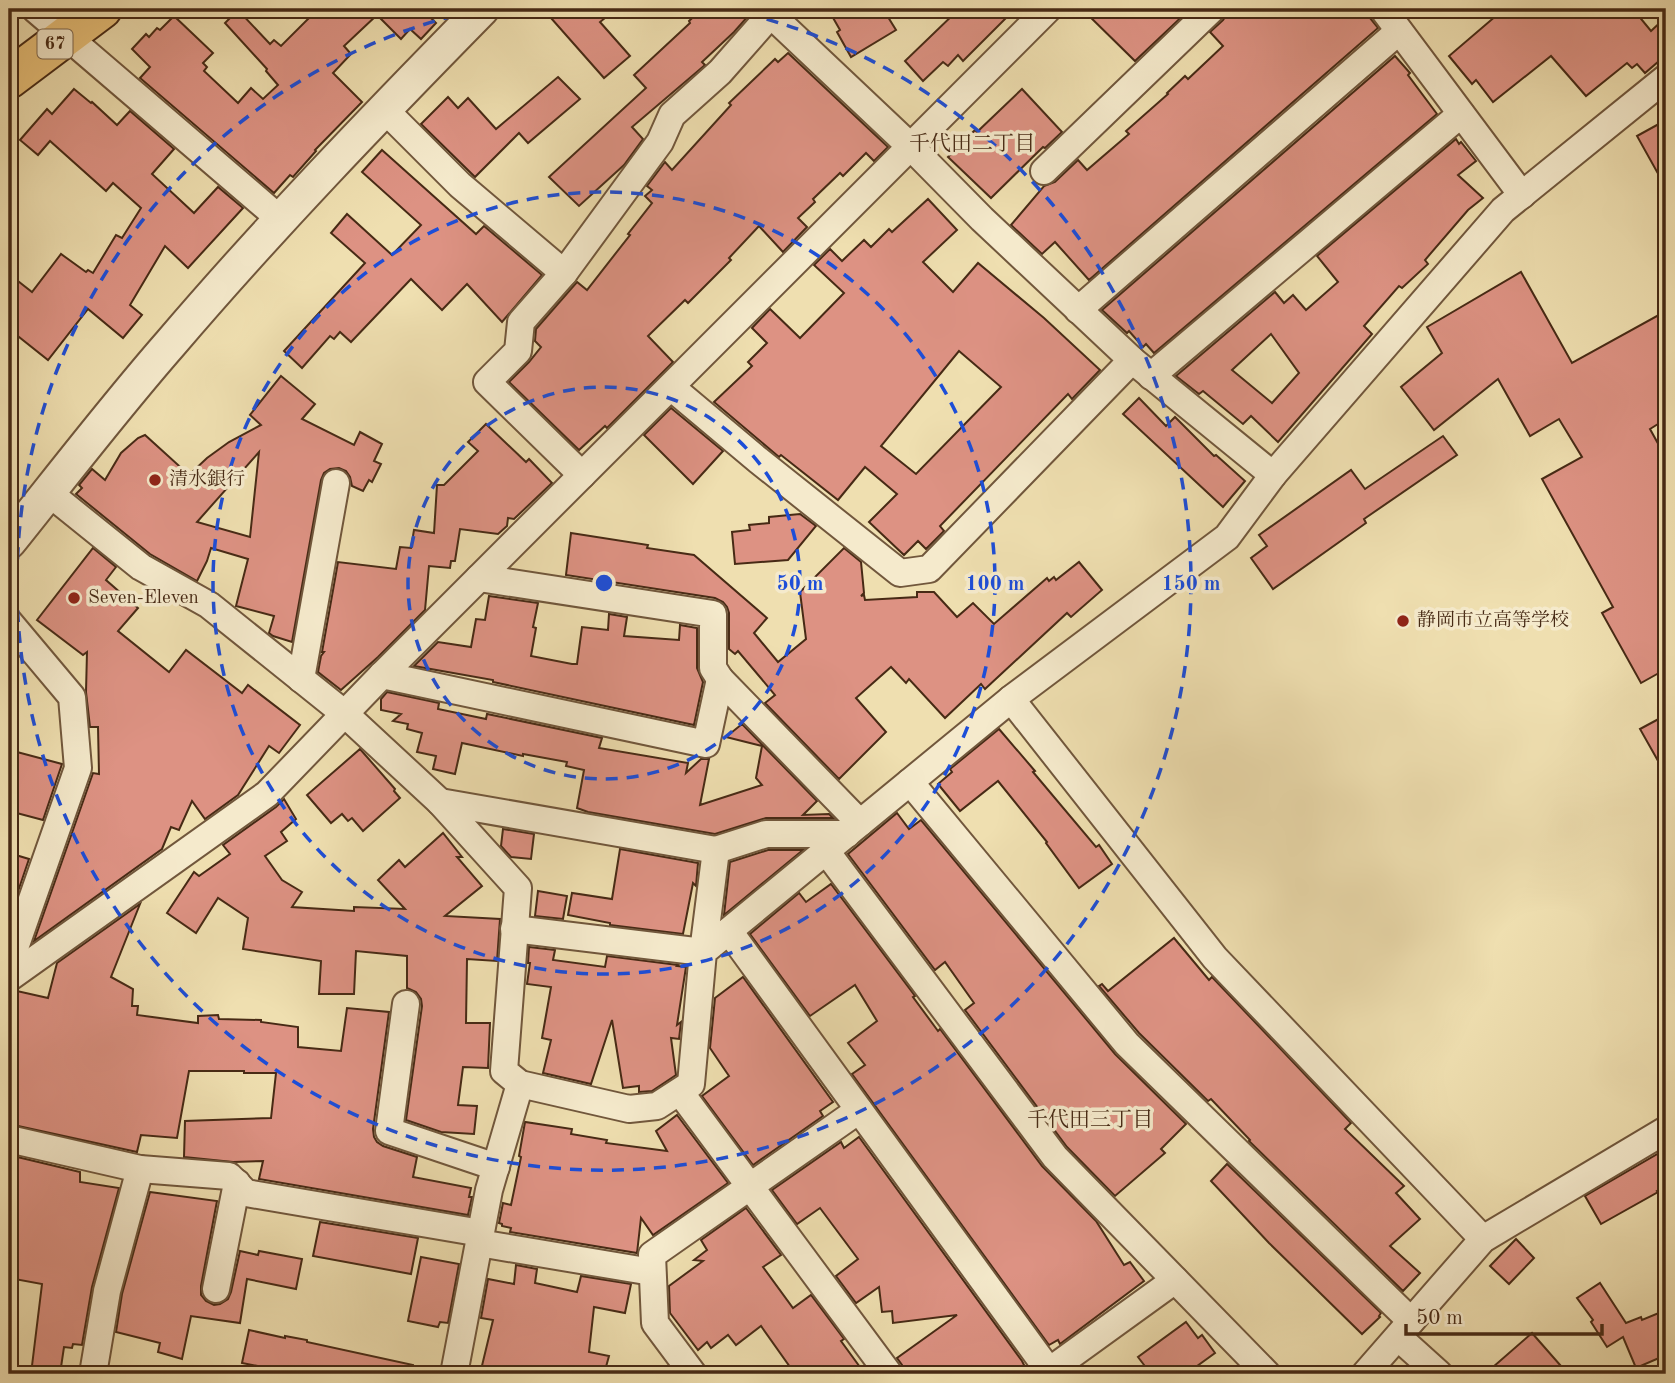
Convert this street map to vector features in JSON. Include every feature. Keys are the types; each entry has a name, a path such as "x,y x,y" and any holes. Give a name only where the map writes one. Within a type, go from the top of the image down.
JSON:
{"main road":[{"name":"67","path":"9,79 102,9"}],"street":[{"path":"35,9 279,219"},
{"path":"9,542 169,345 279,219 482,9"},
{"path":"9,978 267,794 382,675 1048,9"},
{"path":"1044,171 1212,9"},
{"path":"1383,9 1522,195"},
{"path":"582,475 487,382 518,351 521,322 564,273 660,142 672,115 720,72 768,12 1141,368 1273,475"},
{"path":"1079,310 1399,31"},
{"path":"514,929 703,952 1011,699 1227,537 1273,475 1503,210 1666,78"},
{"path":"384,109 460,185 564,273"},
{"path":"671,387 900,573 929,569 1141,368 1461,114"},
{"path":"302,679 336,483"},
{"path":"49,493 141,567 209,605 345,714 440,802 518,888 504,1071 520,1084 629,1109 657,1106 691,1084 716,850"},
{"path":"479,578 713,614 713,668 720,679 853,828"},
{"path":"9,622 72,697 78,768 9,965"},
{"path":"382,675 706,744 720,679"},
{"path":"1011,699 1215,958 1483,1239"},
{"path":"910,782 1127,1044 1405,1329 1439,1374"},
{"path":"440,802 716,850 766,834 853,828"},
{"path":"826,851 1055,1157 1267,1374"},
{"path":"729,931 1047,1373 1175,1280"},
{"path":"406,1004 389,1131 496,1167"},
{"path":"454,1374 489,1190 520,1084"},
{"path":"680,1091 889,1374"},
{"path":"693,1374 655,1323 652,1255 859,1110"},
{"path":"1365,1374 1483,1239 1666,1129"},
{"path":"9,1139 140,1169 229,1176 246,1193 652,1272"},
{"path":"93,1374 107,1291 140,1169"},
{"path":"216,1289 237,1184"}],"building":[{"path":"318,9 432,9 427,14 436,23 421,39 410,29 401,39 377,15 344,46 351,54 333,73 362,102 293,177 290,175 274,193 140,78 150,67 132,49 146,34 149,37 157,28 160,30 174,16 213,53 203,63 207,67 204,71 238,103 251,88 263,99 278,85 225,23 238,10 270,44 274,40 281,46"},
{"path":"543,9 616,9 600,22 630,56 604,78"},
{"path":"702,9 750,9 750,14 702,62 705,65 632,127 643,139 624,165 579,206 549,177 646,88 634,75"},
{"path":"828,9 883,9 896,30 851,57"},
{"path":"959,9 1015,9 963,61 958,55 948,66 943,62 923,81 905,61"},
{"path":"1082,9 1190,9 1135,61"},
{"path":"1227,9 1368,9 1370,18 1378,28 1089,280 1055,242 1042,254 1011,225 1044,186 1055,182 1078,160 1087,170 1129,134 1126,131 1185,76 1188,79 1223,46 1210,32 1223,20"},
{"path":"1504,9 1633,9 1651,31 1666,17 1666,55 1645,73 1637,64 1632,68 1627,63 1586,96 1551,56 1493,102 1476,80 1472,84 1449,56"},
{"path":"788,53 888,147 874,161 866,153 843,176 840,173 813,199 815,202 798,218 807,227 783,252 759,226 729,258 731,260 688,303 685,300 648,336 673,362 607,428 605,426 579,450 509,382 541,347 535,341 536,329 577,282 587,290 630,235 628,234 652,203 645,196 652,190 647,186 665,162 672,170 731,105 729,103 775,59 778,62"},
{"path":"1395,56 1410,73 1408,75 1437,114 1154,353 1146,344 1143,347 1129,331 1127,333 1102,310"},
{"path":"558,77 580,99 528,143 519,133 475,177 421,124 448,97 458,108 468,98 496,129"},
{"path":"74,89 117,125 130,111 174,149 152,174 194,213 218,187 243,208 188,268 165,246 130,305 142,315 123,338 88,309 48,360 9,329 9,274 32,292 61,254 86,272 88,270 93,273 116,235 122,238 141,208 113,183 106,191 50,141 38,155 20,140 47,109 52,114"},
{"path":"1022,89 1062,132 991,198 948,157"},
{"path":"1666,120 1666,188 1637,136"},
{"path":"1456,139 1476,161 1458,175 1483,198 1468,210 1425,260 1428,264 1402,288 1399,286 1364,326 1372,334 1278,442 1251,416 1243,424 1203,391 1199,394 1176,376 1275,292 1284,303 1293,295 1306,310 1338,282 1317,256","holes":["1271,334 1299,373 1272,403 1232,370"]},
{"path":"382,150 476,234 484,226 542,275 502,322 467,284 442,310 411,279 351,342 340,332 334,339 330,336 302,368 284,351 365,263 331,233 347,214 392,255 421,225 362,172"},
{"path":"928,199 957,230 923,262 953,292 978,263 1044,318 1100,370 1072,399 1068,394 940,526 944,531 926,549 918,541 904,555 869,522 897,494 865,467 838,500 781,455 779,457 714,402 752,366 748,362 767,343 752,328 770,309 800,338 844,293 814,265 830,249 842,261 864,240 871,247 889,229 892,232","holes":["959,351 1001,387 916,474 881,446"]},
{"path":"1521,272 1572,363 1666,311 1666,419 1650,429 1666,458 1666,669 1641,683 1602,613 1613,607 1542,479 1582,457 1559,419 1530,436 1498,379 1434,430 1401,387 1442,353 1427,327"},
{"path":"281,376 315,404 302,419 354,445 360,432 382,444 374,461 381,464 372,482 369,480 363,491 352,486 346,471 339,468 324,473 292,642 269,633 274,616 236,606 248,559 211,548 197,581 150,554 76,494 82,488 79,485 92,469 105,480 121,453 145,435 189,475 229,442 261,425 250,415","holes":["259,452 250,537 197,522"]},
{"path":"1139,398 1166,426 1175,417 1214,456 1245,481 1223,507 1123,414"},
{"path":"671,408 723,451 693,484 644,435"},
{"path":"486,424 526,462 529,459 552,483 514,519 508,518 507,526 498,534 460,529 455,561 451,561 450,568 429,566 425,610 341,690 318,672 324,652 338,562 396,569 400,547 411,548 414,530 434,533 437,485 444,485 478,451 468,442"},
{"path":"1443,436 1457,455 1364,519 1366,523 1273,589 1251,558 1267,546 1259,535 1351,470 1365,489"},
{"path":"800,514 816,526 788,560 735,564 732,532 750,530 749,525 769,523 769,517"},
{"path":"571,533 694,555 767,618 754,633 778,662 806,639 800,592 844,548 861,562 864,593 861,596 864,595 865,600 917,597 917,592 934,592 957,617 973,603 994,624 1047,578 1049,581 1054,577 1056,580 1079,562 1102,590 1071,617 1067,613 985,689 981,684 945,718 909,679 906,683 891,667 856,698 886,732 839,779 765,703 775,695 738,651 735,654 729,649 729,613 723,602 715,598 566,575"},
{"path":"93,548 116,567 106,580 138,608 118,631 169,672 186,650 242,693 248,685 300,725 279,753 269,746 238,795 205,819 192,801 179,830 171,827 162,849 34,941 93,773 99,774 98,727 90,727 86,692 87,652 83,655 37,620"},
{"path":"489,596 538,603 531,656 572,664 577,664 582,627 608,630 609,614 627,617 624,636 679,640 680,625 697,628 697,668 703,682 694,725 493,680 414,666 438,642 471,647 476,619 485,620"},
{"path":"387,692 439,703 438,709 486,719 487,714 602,738 599,748 688,763 686,773 701,759 709,759 700,805 762,785 756,778 762,746 726,737 742,724 817,801 803,815 829,814 833,818 766,818 715,834 577,808 584,770 566,766 567,762 462,743 455,774 433,769 436,756 417,752 422,733 407,729 408,724 393,721 401,714 381,710 381,699"},
{"path":"1666,715 1666,775 1640,729"},
{"path":"999,729 1096,847 1099,845 1112,864 1079,888 1047,842 998,781 960,811 938,784 952,772 950,769"},
{"path":"360,749 400,798 363,831 352,818 348,821 342,814 331,823 307,795"},
{"path":"17,752 62,764 43,820 9,811 9,786"},
{"path":"284,799 296,819 281,832 287,841 265,856 282,880 302,892 292,907 354,911 354,907 405,909 378,880 399,860 405,867 443,833 462,857 457,857 482,886 445,916 500,919 497,961 467,959 466,1023 490,1023 488,1068 463,1067 458,1105 477,1106 474,1134 441,1132 406,1120 422,1006 416,992 407,988 407,956 356,951 354,994 319,994 321,961 243,949 248,918 218,898 196,933 167,913 194,872 199,876 230,854 223,845"},
{"path":"897,813 909,829 921,820 1115,1054 1186,1124 1161,1149 1165,1153 1115,1196 1067,1147 965,1010 974,1003 945,962 935,970 848,854"},
{"path":"503,829 534,834 531,859 511,857 501,846"},
{"path":"620,849 698,863 696,886 693,883 683,934 610,925 568,915 572,893 612,899"},
{"path":"768,850 803,850 724,915 730,862"},
{"path":"9,853 29,859 9,918"},
{"path":"831,884 938,1031 940,1029 1042,1166 1096,1221 1124,1265 1130,1262 1144,1281 1060,1344 1058,1340 1049,1345 852,1074 865,1065 848,1043 877,1021 855,985 810,1016 750,934 799,893 806,902"},
{"path":"538,891 567,896 563,919 535,916"},
{"path":"140,904 111,977 133,989 132,1006 138,1006 137,1015 198,1023 198,1016 218,1015 219,1019 261,1020 298,1027 298,1047 341,1051 347,1008 389,1012 374,1137 383,1146 417,1157 413,1177 471,1188 468,1215 259,1179 263,1161 233,1162 184,1157 185,1121 271,1118 276,1073 189,1071 177,1138 141,1135 137,1152 9,1124 9,1070 17,1025 9,1024 9,993 17,991 48,998 57,963"},
{"path":"1174,938 1209,980 1212,977 1351,1123 1345,1129 1404,1186 1396,1193 1420,1219 1390,1246 1420,1273 1403,1291 1249,1141 1211,1099 1208,1101 1139,1033 1099,986 1102,984 1108,991"},
{"path":"529,947 555,950 553,960 605,967 607,956 686,967 677,1025 681,1022 679,1039 671,1038 676,1075 652,1091 639,1092 639,1086 623,1088 612,1020 591,1084 543,1073 551,1040 542,1038 551,987 527,984"},
{"path":"743,977 833,1102 820,1111 823,1116 753,1165 702,1096 729,1076 710,1048 715,998"},
{"path":"677,1115 728,1183 653,1235 641,1218 637,1253 510,1232 511,1228 499,1223 503,1203 511,1205 525,1122 572,1129 571,1134 607,1140 606,1143 667,1151 656,1131"},
{"path":"859,1137 1022,1361 1024,1365 1013,1374 904,1374 897,1358 957,1315 893,1323 892,1311 882,1312 879,1287 856,1303 836,1276 858,1259 820,1208 797,1224 772,1190 841,1142 844,1148"},
{"path":"1666,1149 1666,1186 1601,1224 1585,1196"},
{"path":"9,1155 80,1172 80,1182 119,1188 92,1287 82,1345 64,1347 60,1374 31,1374 42,1284 9,1278 9,1214 13,1190 9,1189"},
{"path":"1227,1164 1381,1313 1362,1334 1269,1243 1211,1181"},
{"path":"150,1192 217,1201 201,1286 201,1295 206,1301 214,1305 228,1299 240,1251 258,1255 259,1251 302,1259 296,1289 247,1279 240,1323 191,1316 182,1359 158,1352 160,1343 116,1332 122,1294"},
{"path":"746,1208 781,1255 763,1267 793,1308 811,1295 844,1339 841,1341 865,1374 795,1374 761,1326 736,1345 728,1335 711,1348 707,1342 698,1350 670,1313 669,1286 703,1261 694,1260 707,1250 701,1240"},
{"path":"320,1222 418,1238 411,1274 313,1256"},
{"path":"1516,1239 1534,1258 1509,1284 1490,1266"},
{"path":"421,1257 459,1264 448,1323 440,1322 438,1327 408,1321"},
{"path":"516,1265 537,1269 535,1283 577,1292 581,1276 631,1284 625,1313 594,1307 589,1352 609,1356 604,1374 480,1374 493,1320 481,1318 488,1279 514,1284"},
{"path":"1600,1283 1626,1323 1666,1310 1666,1355 1636,1368 1623,1337 1607,1347 1591,1322 1593,1320 1577,1298"},
{"path":"1186,1322 1198,1338 1202,1335 1215,1353 1186,1374 1151,1374 1138,1357"},
{"path":"249,1330 307,1340 413,1365 412,1374 323,1374 301,1369 299,1374 242,1363"},
{"path":"1532,1333 1568,1374 1485,1374"}],"place":[{"name":"清水銀行","path":"155,480"},
{"name":"Seven-Eleven","path":"74,598"},
{"name":"静岡市立高等学校","path":"1403,621"}],"district":[{"name":"千代田二丁目","path":"972,144"},
{"name":"千代田三丁目","path":"1090,1120"}]}
